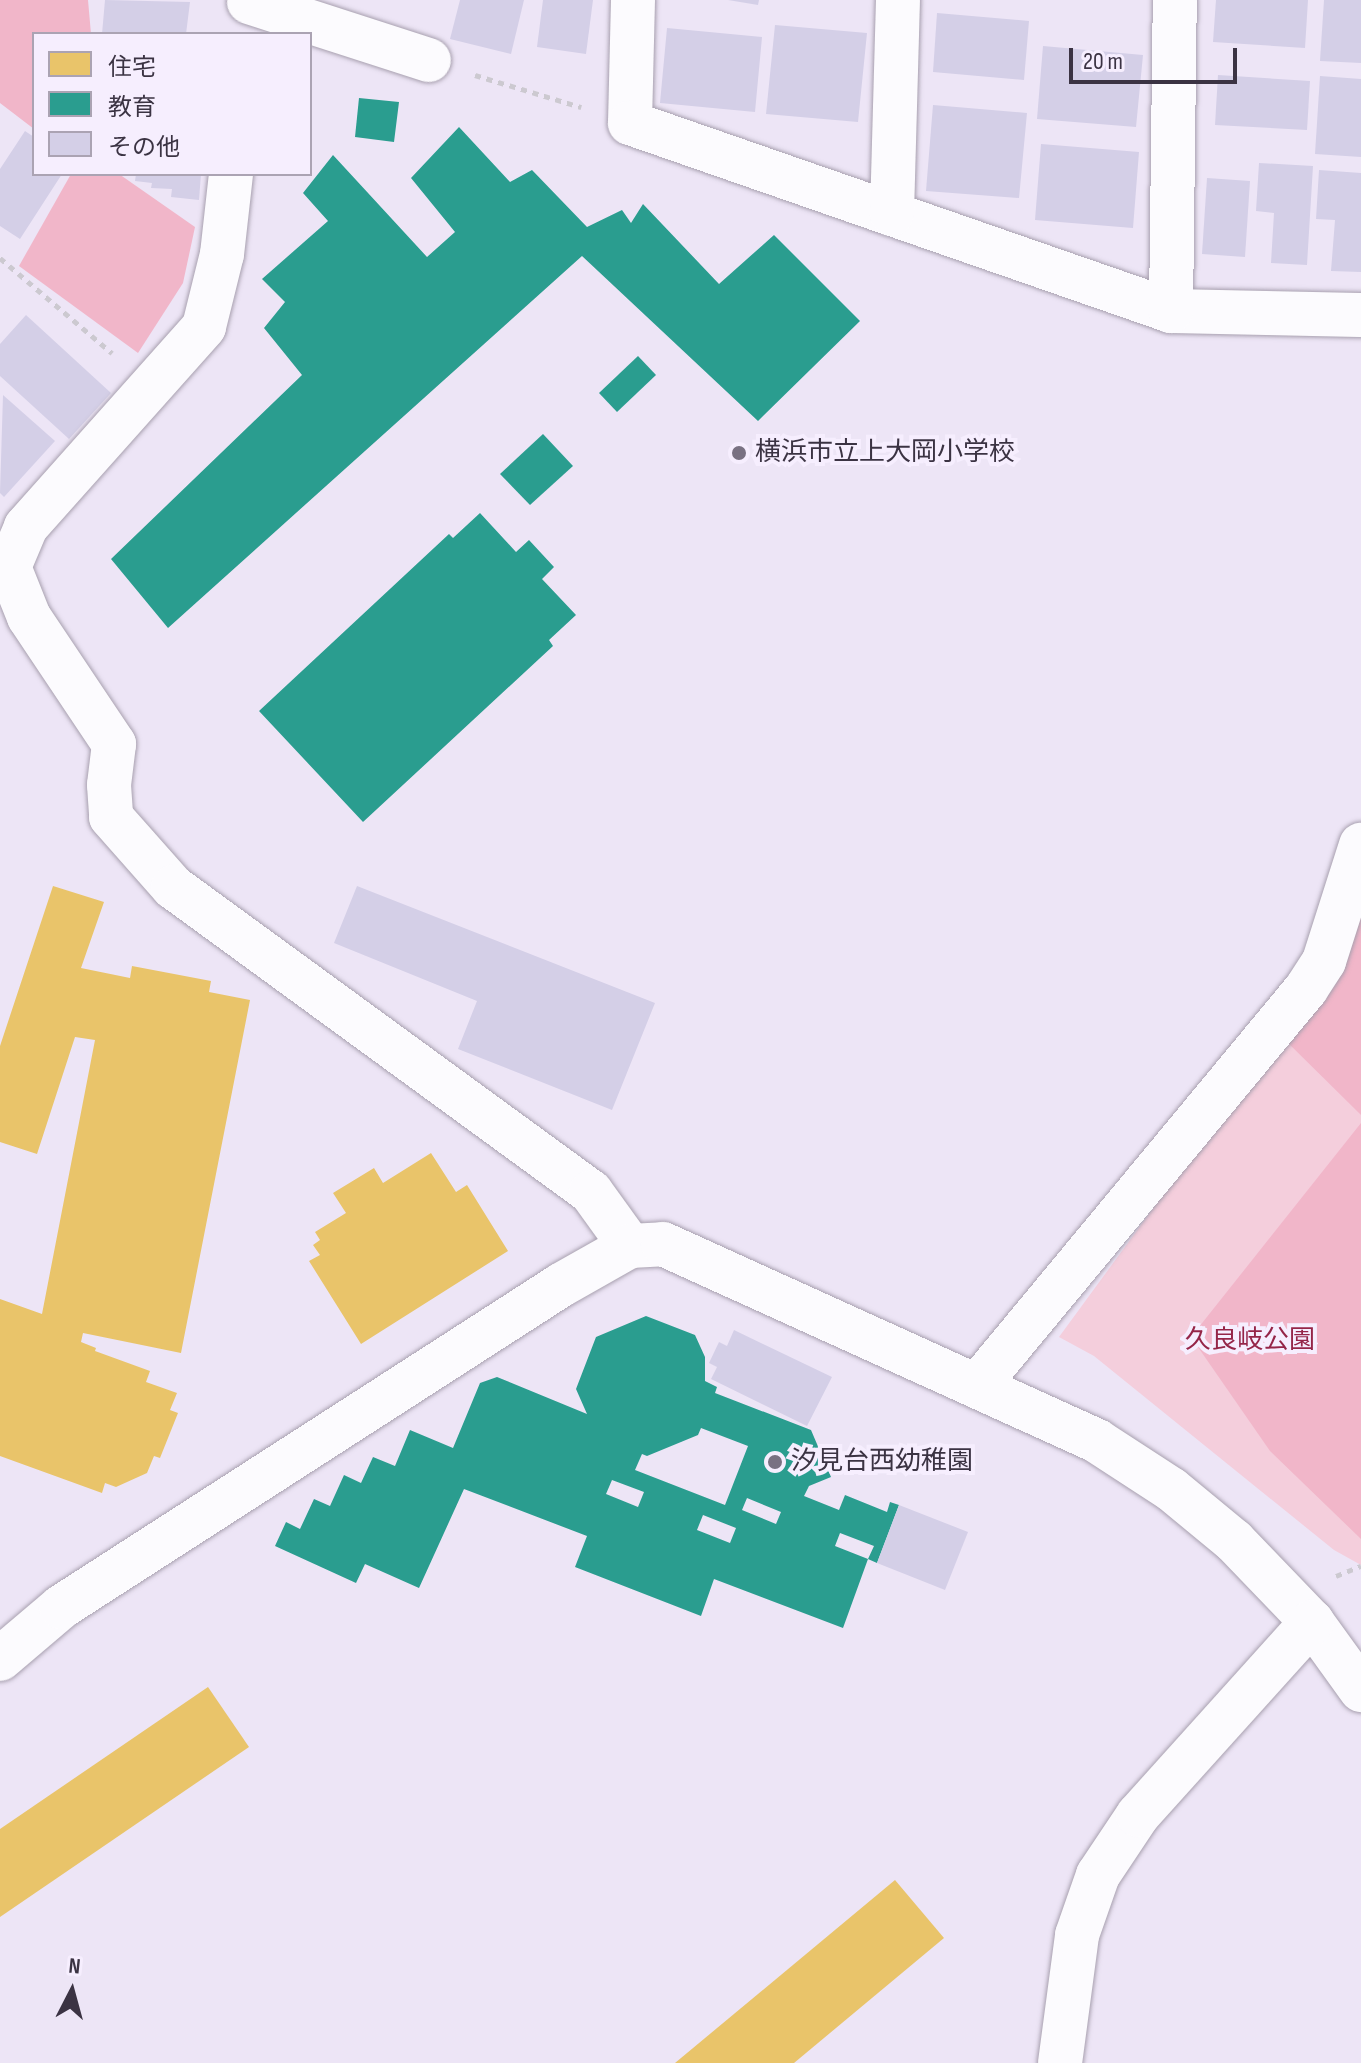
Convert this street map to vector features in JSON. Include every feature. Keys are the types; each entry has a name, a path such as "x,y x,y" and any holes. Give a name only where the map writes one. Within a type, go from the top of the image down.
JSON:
{"street":[{"path":"633,0 630,123 1171,311 1361,315"},
{"path":"892,214 898,0"},
{"path":"1171,311 1175,0"},
{"path":"248,12 429,60"},
{"path":"231,176 222,254 204,327 26,527 9,567 29,617 114,744 109,785 111,817 173,887 591,1192 630,1246"},
{"path":"977,1386 1306,989 1324,961 1361,845"},
{"path":"0,1659 74,1598 561,1285 630,1246 663,1244 1097,1441 1171,1489 1234,1541 1312,1622 1361,1690"},
{"path":"1060,2063 1077,1935 1098,1875 1138,1815 1312,1622"}],"path":[{"path":"429,60 630,123"},
{"path":"0,258 117,357"}],"green space":[{"path":"0,0 88,0 91,32 32,32 32,127 0,103"},
{"path":"70,176 122,176 195,227 183,283 138,353 19,266"},
{"path":"1361,898 1361,1115 1280,1035"},
{"name":"久良岐公園","path":"1361,1022 1361,1565 1334,1550 1094,1356 1059,1337 1280,1035"},
{"path":"1361,1123 1361,1539 1270,1451 1191,1337"}],"building: 住宅":[{"path":"53,886 104,902 81,968 130,978 132,966 211,981 209,992 250,1000 181,1353 83,1333 81,1342 96,1348 95,1351 150,1371 146,1382 177,1393 170,1410 178,1413 160,1458 154,1456 147,1473 116,1487 105,1483 102,1493 0,1456 0,1299 42,1314 95,1040 75,1037 37,1154 0,1142 0,1046"},
{"path":"431,1153 456,1192 467,1185 508,1251 361,1344 309,1261 320,1255 313,1245 320,1240 315,1232 346,1213 333,1193 374,1168 383,1183"},
{"path":"208,1687 249,1747 0,1917 0,1829"},
{"path":"895,1880 944,1938 794,2063 675,2063"}],"building: 教育":[{"path":"359,98 399,102 394,142 355,137"},
{"path":"459,127 510,182 532,170 587,227 622,210 631,223 643,204 719,284 774,235 860,321 758,421 582,256 168,628 111,559 302,375 264,328 285,302 262,279 328,221 303,193 333,155 427,257 455,232 411,178"},
{"path":"638,356 656,375 617,412 599,393"},
{"path":"543,434 573,466 530,505 500,474"},
{"path":"480,513 516,552 529,540 554,567 542,579 576,615 549,640 553,646 363,822 259,711 449,534 453,538"},
{"path":"646,1316 695,1335 705,1357 705,1381 717,1387 715,1393 811,1430 831,1477 809,1486 804,1496 839,1510 845,1495 887,1512 890,1502 899,1505 877,1563 868,1559 843,1628 714,1579 701,1616 575,1567 587,1536 464,1489 419,1588 365,1564 356,1583 275,1546 286,1522 300,1529 314,1499 330,1506 344,1475 361,1483 373,1457 395,1466 410,1430 453,1448 480,1383 497,1377 587,1414 576,1389 596,1337","holes":["701,1428 748,1446 725,1505 635,1470 642,1454 647,1456 698,1435","612,1480 644,1492 638,1507 606,1494","747,1498 781,1512 776,1524 742,1510","703,1515 736,1528 730,1543 697,1530","840,1533 874,1546 868,1559 835,1546"]}],"building: その他":[{"path":"105,0 190,2 186,32 102,32"},
{"path":"460,0 524,0 511,54 450,39"},
{"path":"543,0 593,0 586,54 537,47"},
{"path":"728,0 759,0 758,5"},
{"path":"1216,0 1308,0 1305,48 1213,42"},
{"path":"1324,0 1361,0 1361,63 1320,61"},
{"path":"937,13 1029,21 1024,80 933,72"},
{"path":"775,25 867,33 858,122 766,114"},
{"path":"667,28 762,37 755,112 660,103"},
{"path":"1043,46 1143,55 1136,127 1037,119"},
{"path":"1218,75 1310,81 1307,130 1215,125"},
{"path":"1320,76 1361,79 1361,157 1315,154"},
{"path":"933,105 1027,113 1019,198 926,191"},
{"path":"25,131 32,136 32,176 61,176 20,239 0,226 0,169"},
{"path":"1041,144 1139,152 1133,228 1035,220"},
{"path":"1259,163 1313,166 1307,265 1271,263 1274,213 1256,211"},
{"path":"1319,170 1361,173 1361,272 1331,271 1335,220 1316,219"},
{"path":"136,176 201,176 199,200 171,197 172,189 151,188 152,183 135,181"},
{"path":"1207,178 1250,181 1245,257 1202,254"},
{"path":"26,315 111,393 69,439 0,376 0,344"},
{"path":"3,395 55,441 4,497 0,493"},
{"path":"357,886 655,1003 612,1110 458,1049 477,1001 334,943"},
{"path":"734,1330 832,1377 807,1426 711,1379 717,1367 709,1363 719,1342 727,1346"},
{"path":"899,1505 968,1532 945,1590 877,1563"}],"place":[{"name":"横浜市立上大岡小学校","path":"739,453"},
{"name":"汐見台西幼稚園","path":"775,1462"}]}
